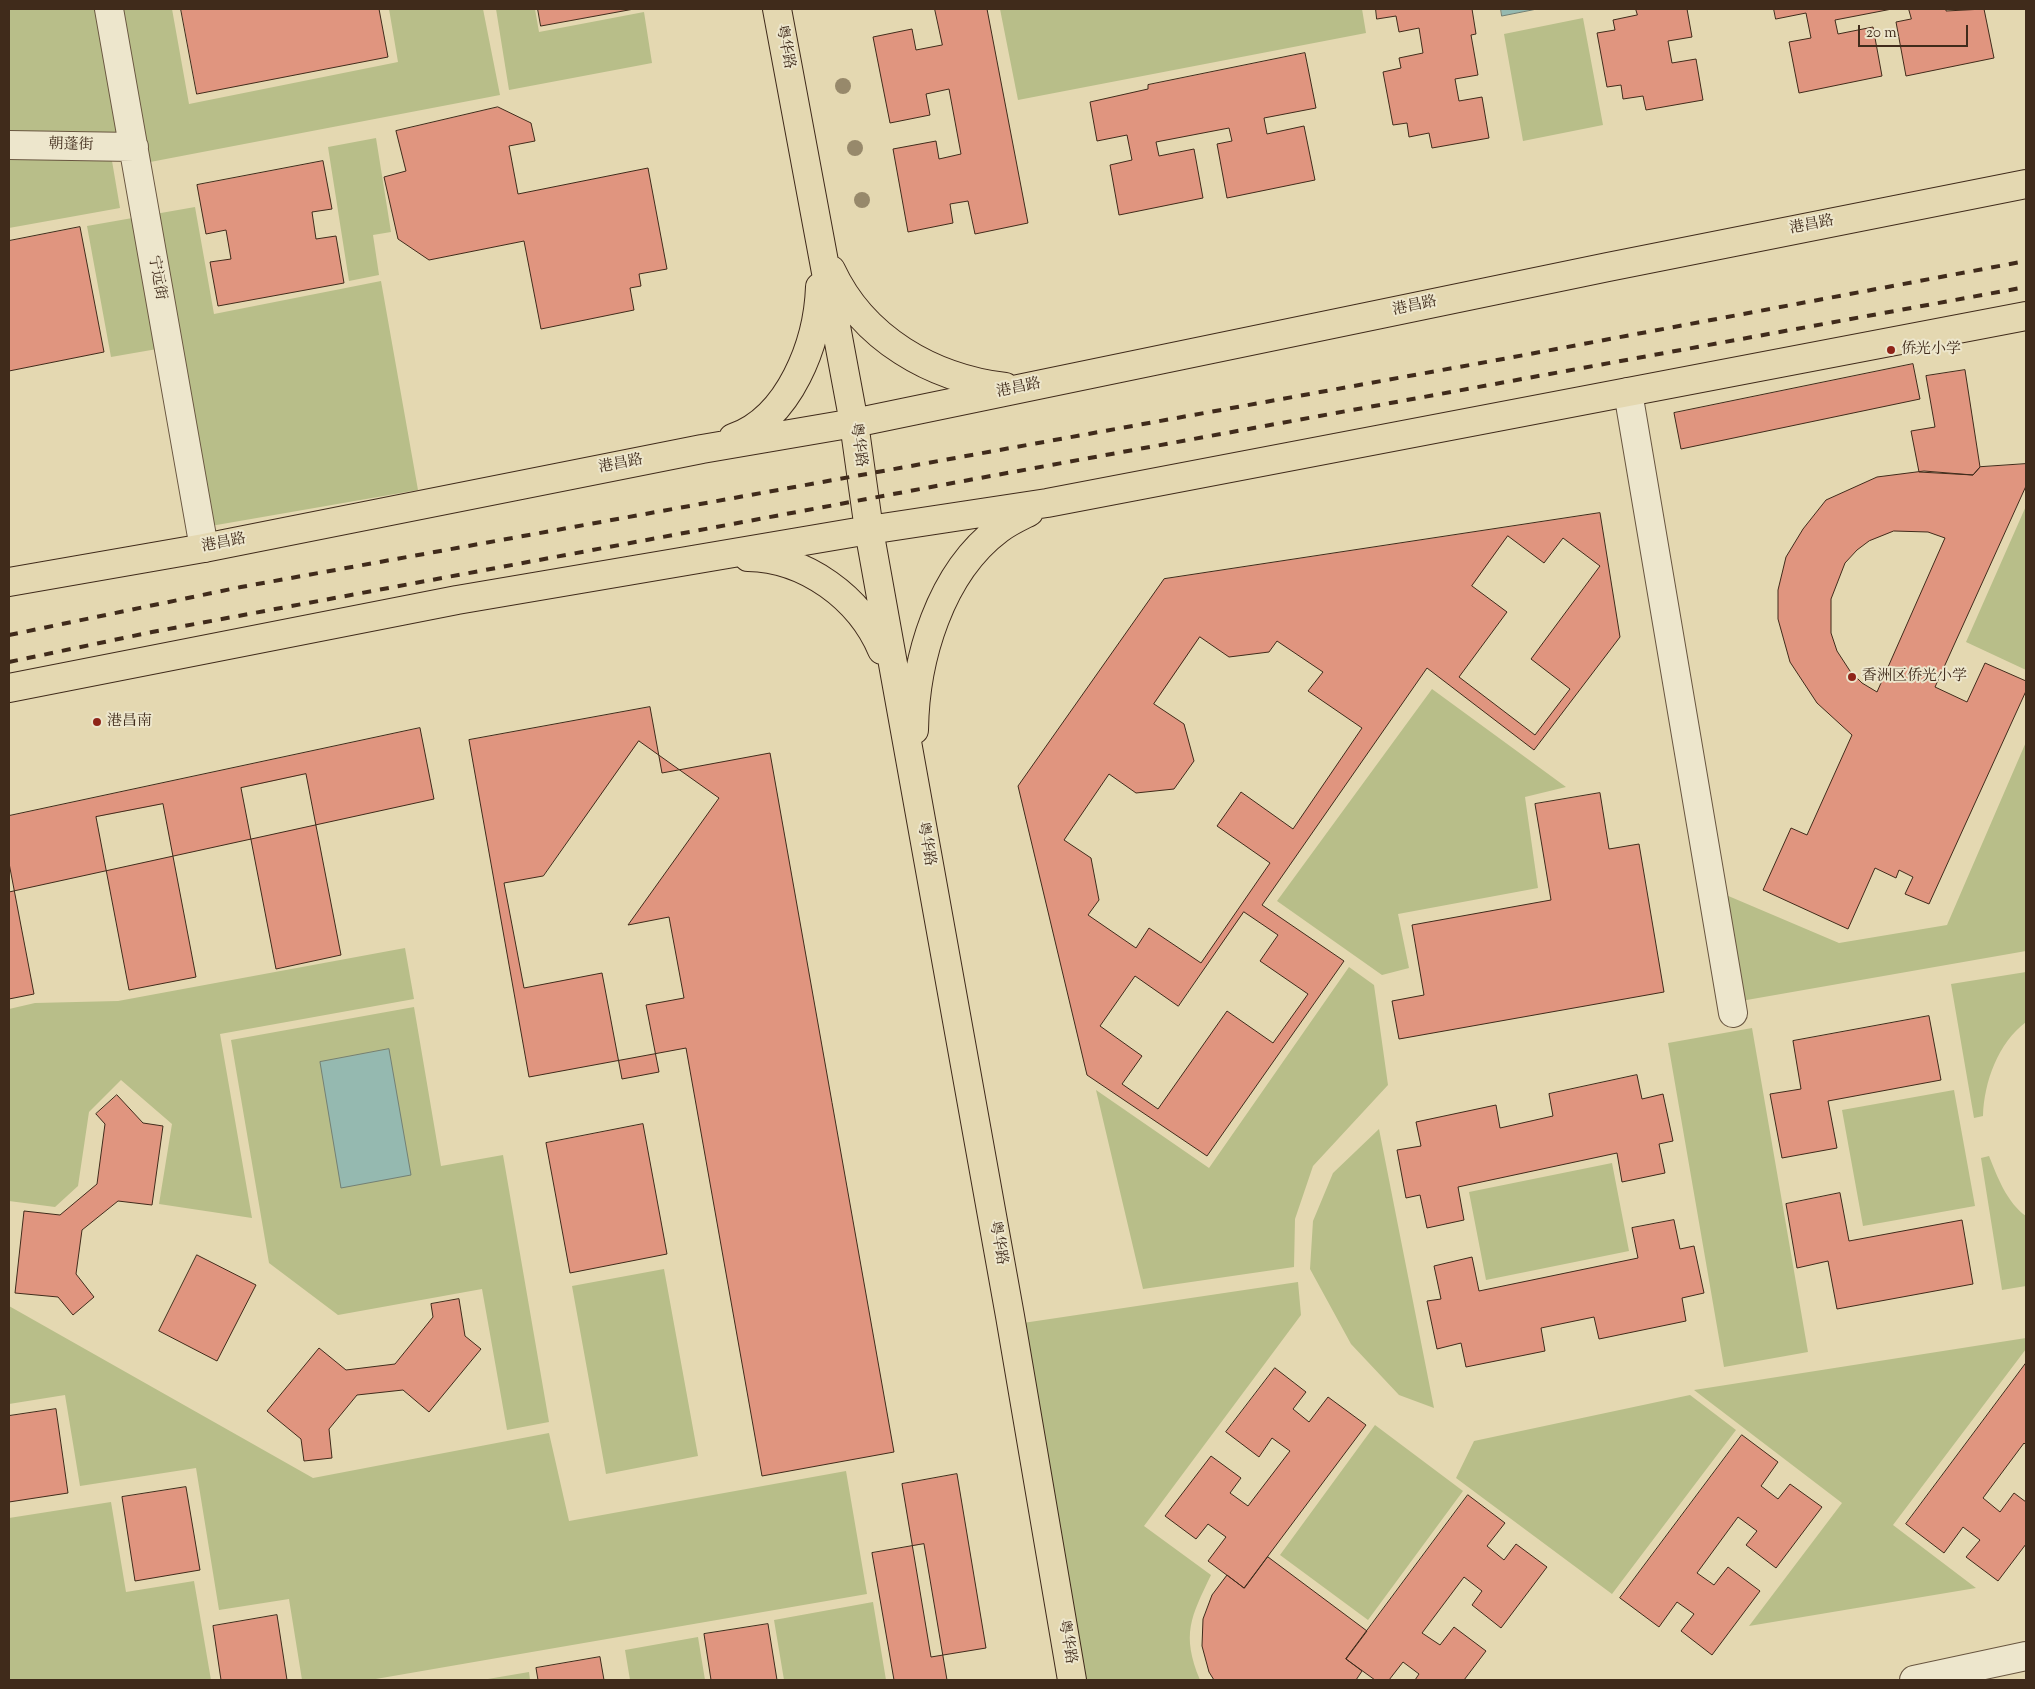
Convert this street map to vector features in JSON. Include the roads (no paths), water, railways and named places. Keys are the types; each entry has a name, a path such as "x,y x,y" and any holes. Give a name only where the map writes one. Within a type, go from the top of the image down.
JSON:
{"main road":[{"name":"粤华路","path":"776,9 854,423 868,530 1010,1316 1072,1680"},
{"name":"港昌路","path":"9,582 204,548 702,449 854,423 1608,267 2026,184"},
{"path":"822,251 836,281 856,309 874,331 896,348 915,360 960,378 1026,388"},
{"path":"702,449 740,436 769,415 794,383 812,343 820,303 822,251"},
{"path":"9,688 457,600 868,530 1046,503 2026,316"},
{"path":"914,782 914,724 918,692 927,641 936,618 964,565 980,546 1000,528 1046,503"},
{"path":"714,556 757,557 789,565 816,577 845,596 867,620 896,682"}],"street":[{"name":"宁远街","path":"110,9 204,548"},
{"name":"朝蓬街","path":"9,145 134,147"},
{"path":"1628,392 1733,1013"},
{"path":"1914,1680 2026,1656"}],"water":[{"path":"1501,9 1537,9 1502,16"},
{"path":"389,1049 411,1175 341,1188 320,1062"}],"railway":[{"path":"9,635 241,587 1503,359 2026,261"},
{"path":"9,662 152,632 958,482 2026,287"}],"place":[{"name":"侨光小学","path":"1891,350"},
{"name":"香洲区侨光小学","path":"1852,677"},
{"name":"港昌南","path":"97,722"}]}
